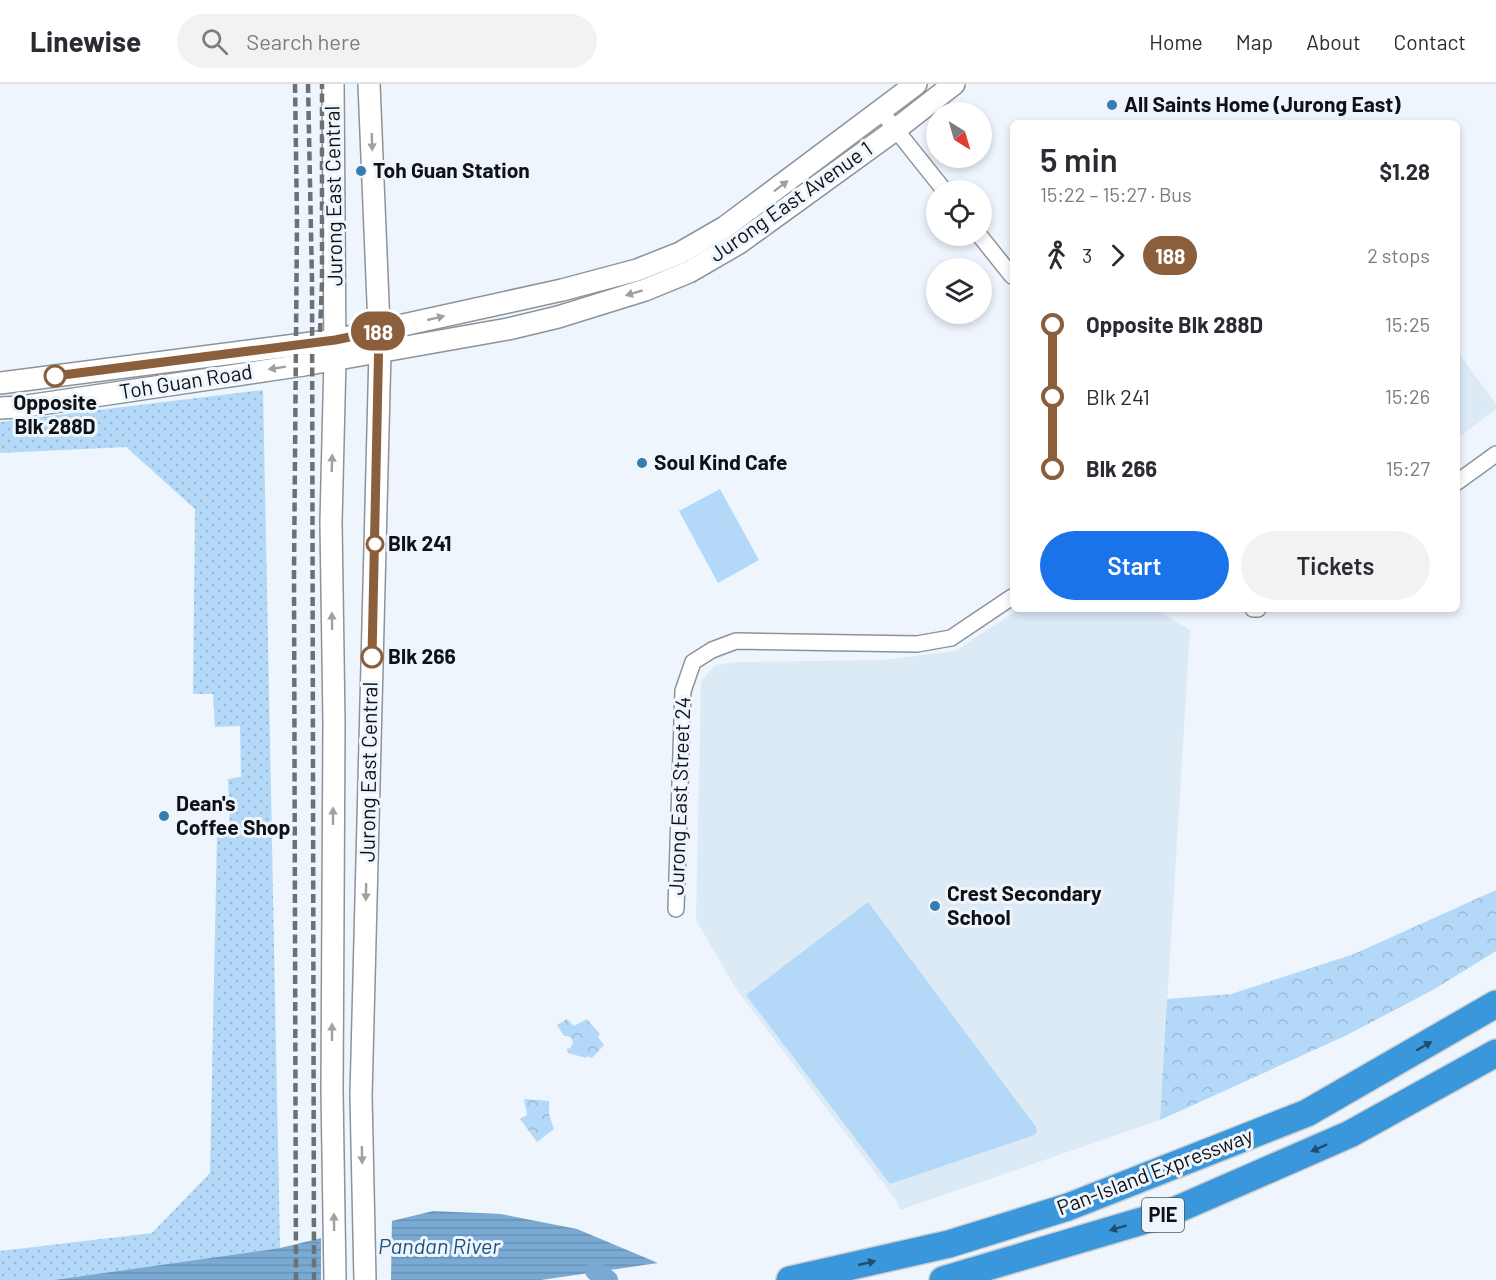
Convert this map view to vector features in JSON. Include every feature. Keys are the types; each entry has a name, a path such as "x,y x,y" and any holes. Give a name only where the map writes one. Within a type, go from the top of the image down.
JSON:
{"highway":[{"name":"Pan-Island Expressway","path":"790,1280 949,1244 1068,1208 1306,1113 1496,1004"},
{"name":"Pan-Island Expressway","path":"944,1280 1169,1213 1350,1134 1496,1053"}],"main road":[{"name":"Jurong East Central","path":"333,84 335,349 331,522 334,723 332,1091 335,1280"},
{"name":"Jurong East Central","path":"365,1280 361,1096 379,341 369,84"},
{"name":"Jurong East Avenue 1","path":"379,341 637,270 680,253 725,227 916,84"},
{"name":"Jurong East Avenue 1","path":"335,349 379,341 508,329 558,317 645,290 689,272 739,243 895,130 954,84"},
{"name":"Toh Guan Road","path":"0,383 335,349"},
{"name":"Toh Guan Road","path":"0,408 20,407 335,349"}],"street":[{"path":"881,111 936,180"},
{"path":"988,246 1010,274"},
{"path":"1460,480 1496,454"},
{"name":"Jurong East Street 24","path":"676,909 683,691 693,662 712,650 736,641 917,644 951,638 1010,598"}],"shaded area":[{"path":"1460,355 1496,404 1496,409 1460,437"},
{"name":"Crest Secondary School","path":"1014,612 1160,612 1190,630 1160,1120 900,1210 896,1200 736,989 696,920 701,682 715,665 738,662 884,660 955,651"}],"green space":[{"path":"263,390 280,1248 54,1280 0,1280 0,1251 152,1233 210,1173 217,835 230,834 228,779 241,777 240,726 215,727 213,694 193,694 195,509 126,447 0,453 0,422"},
{"path":"720,489 759,560 718,583 679,511"},
{"path":"1496,890 1496,951 1433,990 1345,1036 1160,1120 1167,999 1231,994 1354,954"},
{"path":"868,902 1036,1127 1037,1132 1034,1135 890,1184 746,995"},
{"path":"567,1019 574,1026 587,1019 600,1034 598,1037 604,1045 592,1058 568,1053 567,1049 573,1044 572,1039 564,1036 557,1025"},
{"path":"524,1099 549,1101 549,1114 554,1129 537,1142 520,1119 527,1115"}],"water":[{"name":"Pandan River","path":"433,1211 501,1214 577,1229 658,1263 541,1280 54,1280 280,1248"}],"pier":[{"path":"392,1218 391,1280 321,1280 321,1235"}],"waterway":[{"path":"595,1271 608,1280"}],"railway":[{"path":"295,84 297,221 294,574 296,1280"},
{"path":"308,84 312,281 314,1280"},
{"path":"320,332 322,84"}],"bus line":[{"name":"188","path":"55,376 335,340 379,331 372,657"}],"place":[{"name":"All Saints Home (Jurong East)","path":"1112,105"},
{"name":"Toh Guan Station","path":"361,171"},
{"name":"Opposite Blk 288D","path":"55,376"},
{"name":"Soul Kind Cafe","path":"642,463"},
{"name":"Blk 241","path":"375,544"},
{"name":"Blk 266","path":"372,657"},
{"name":"Dean's Coffee Shop","path":"164,816"},
{"name":"Crest Secondary School","path":"935,906"}]}
